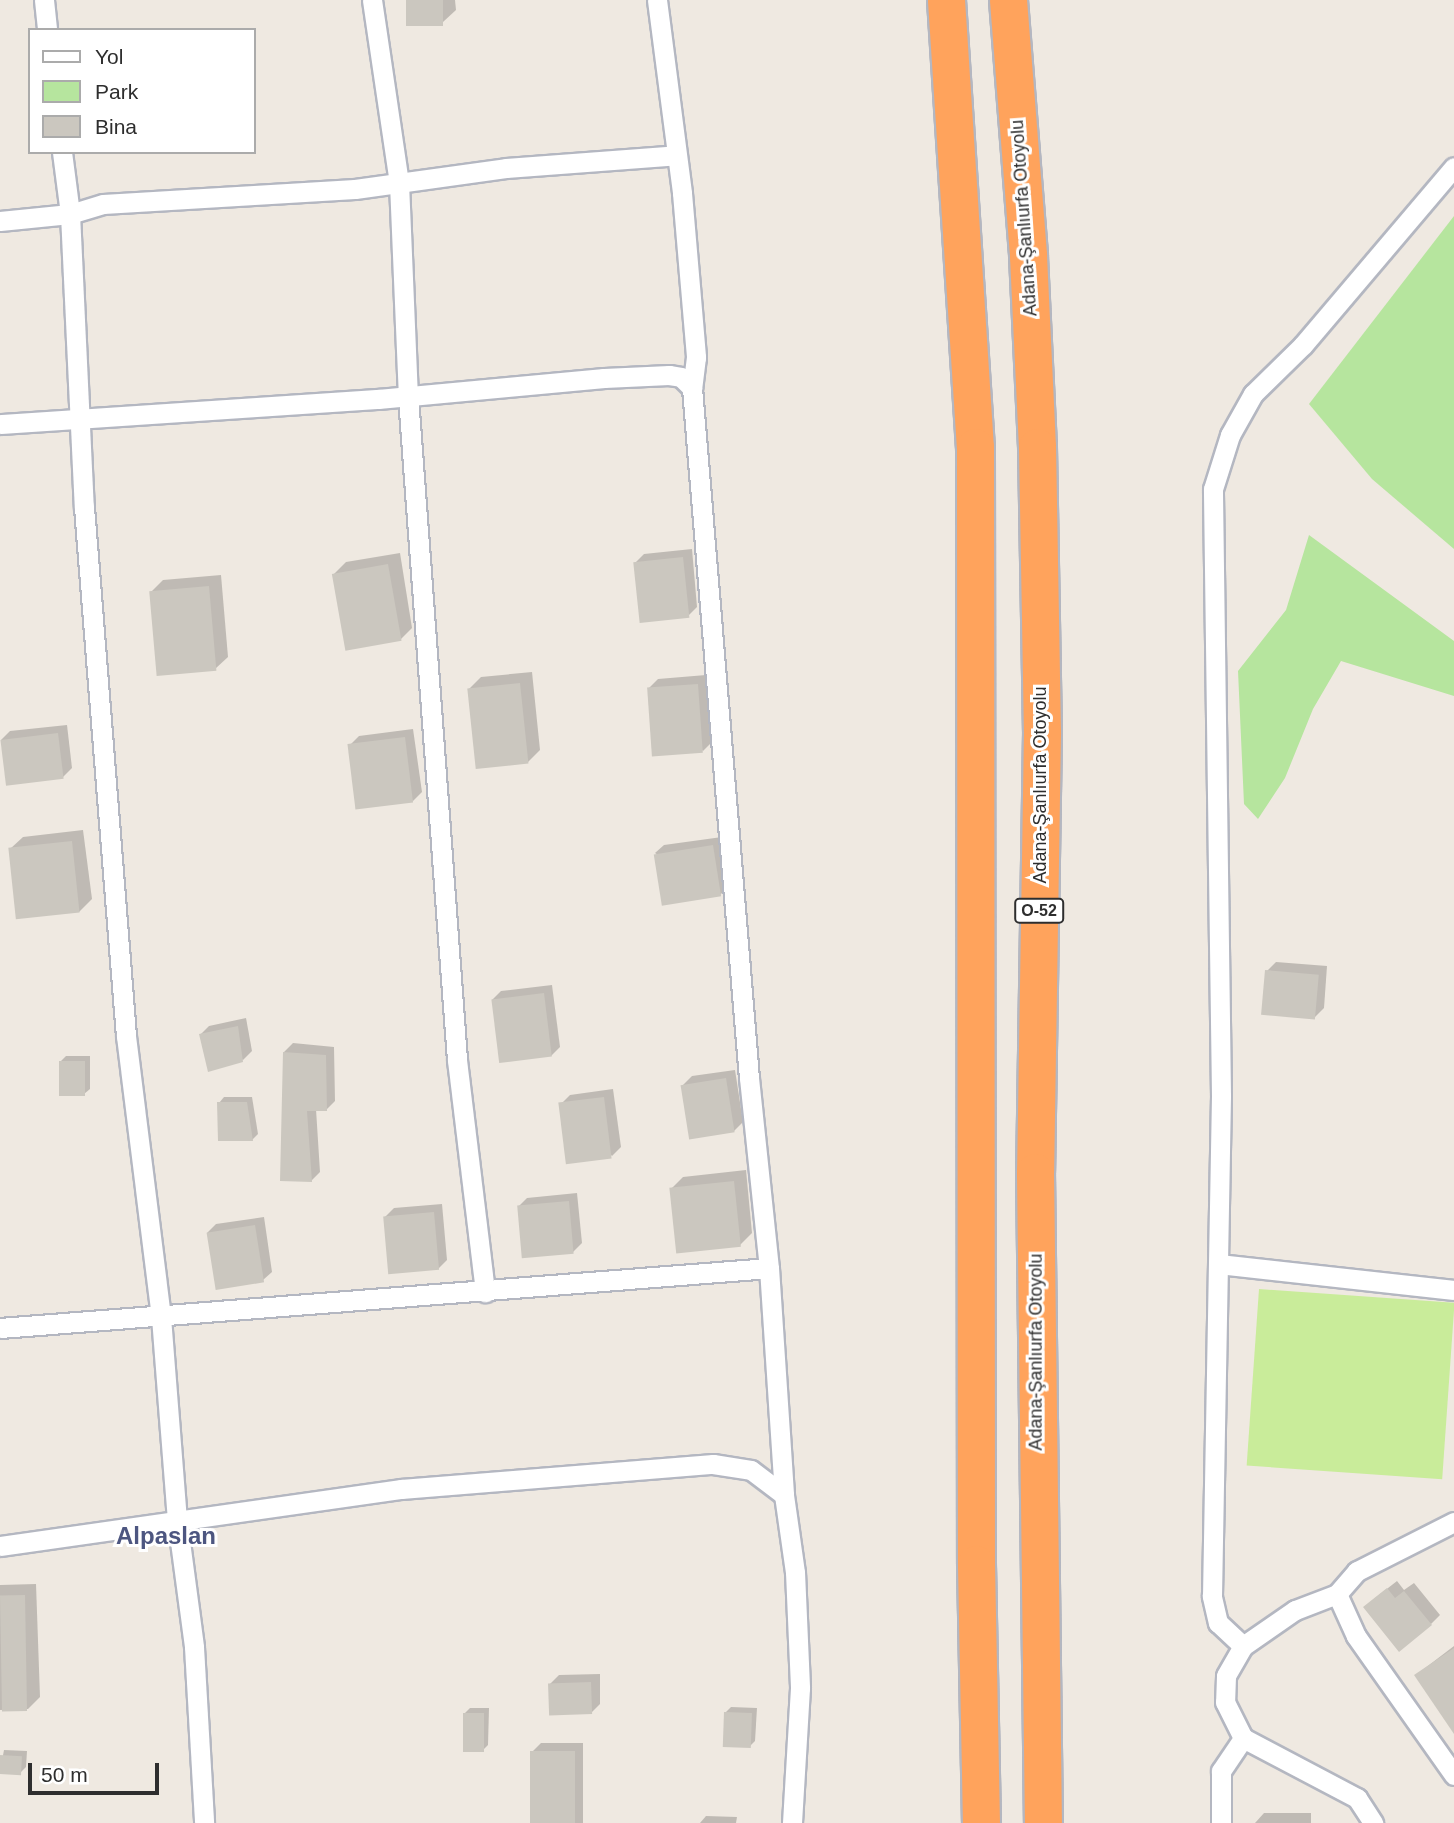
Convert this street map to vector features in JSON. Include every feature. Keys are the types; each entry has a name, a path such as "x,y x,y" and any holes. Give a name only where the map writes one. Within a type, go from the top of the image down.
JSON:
{"highway":[{"path":"946,0 975,447 976,1550 981,1823"},
{"name":"Adana-Şanlıurfa Otoyolu","path":"1008,0 1028,256 1037,447 1042,732 1035,1200 1043,1823"}],"street":[{"path":"44,0 47,28"},
{"path":"372,0 400,183 408,397 457,1060 485,1292"},
{"path":"657,0 677,155 696,357 692,388 749,1078 769,1268 784,1495 795,1572 800,1688 792,1823"},
{"path":"62,154 70,215 79,418 126,1036 161,1317 177,1519 194,1647 204,1823"},
{"path":"0,221 70,215 103,204 400,183 506,168 677,155"},
{"path":"1243,1646 1217,1623 1212,1596 1219,1264 1213,489 1230,435 1253,394 1303,345 1454,167"},
{"path":"0,424 408,397 669,374 681,377 692,388"},
{"path":"1219,1264 1454,1290"},
{"path":"0,1328 769,1268"},
{"path":"5,1543 177,1519 273,1510 401,1489 713,1464 751,1470 784,1495"},
{"path":"1373,1823 1357,1798 1243,1738 1229,1715 1224,1689 1230,1665 1243,1646 1295,1610 1337,1594 1357,1571 1454,1522"},
{"path":"1337,1594 1356,1636 1454,1775"},
{"path":"1221,1823 1221,1772 1243,1738"}],"green space":[{"path":"1454,216 1454,549 1372,479 1309,404"},
{"path":"1309,535 1454,641 1454,696 1341,661 1313,709 1285,778 1258,819 1244,804 1238,671 1286,610"},
{"path":"1259,1289 1454,1303 1442,1479 1247,1466"}],"building":[{"path":"406,0 443,0 443,26 406,26"},
{"path":"683,557 689,618 640,623 633,562"},
{"path":"388,564 402,641 345,651 332,574"},
{"path":"209,586 216,671 157,676 149,591"},
{"path":"520,683 528,764 476,769 467,689"},
{"path":"698,684 703,753 652,756 647,688"},
{"path":"58,733 64,779 6,786 0,740"},
{"path":"405,737 413,803 355,810 347,744"},
{"path":"72,841 80,913 16,919 8,848"},
{"path":"713,845 721,896 662,906 654,854"},
{"path":"1265,970 1319,975 1315,1020 1261,1015"},
{"path":"544,993 552,1057 499,1063 491,999"},
{"path":"238,1026 243,1062 208,1072 199,1034"},
{"path":"283,1052 326,1055 327,1111 307,1111 312,1182 280,1181"},
{"path":"59,1061 85,1061 85,1096 59,1096"},
{"path":"726,1078 735,1132 689,1140 681,1085"},
{"path":"604,1097 612,1159 566,1164 558,1103"},
{"path":"217,1102 247,1102 253,1141 218,1141"},
{"path":"734,1181 741,1247 676,1253 669,1188"},
{"path":"569,1201 574,1254 522,1258 517,1206"},
{"path":"434,1212 439,1270 388,1274 383,1216"},
{"path":"255,1225 264,1282 216,1290 207,1233"},
{"path":"1387,1588 1395,1598 1404,1591 1432,1625 1399,1652 1363,1607"},
{"path":"0,1595 25,1595 27,1711 2,1711"},
{"path":"1454,1648 1454,1734 1414,1675"},
{"path":"591,1682 592,1714 549,1715 548,1684"},
{"path":"724,1712 752,1713 751,1748 723,1747"},
{"path":"463,1713 484,1713 484,1752 463,1752"},
{"path":"530,1751 575,1751 575,1823 530,1823"},
{"path":"0,1755 22,1756 21,1775 0,1774"}],"district":[{"name":"Alpaslan","path":"166,1536"}]}
